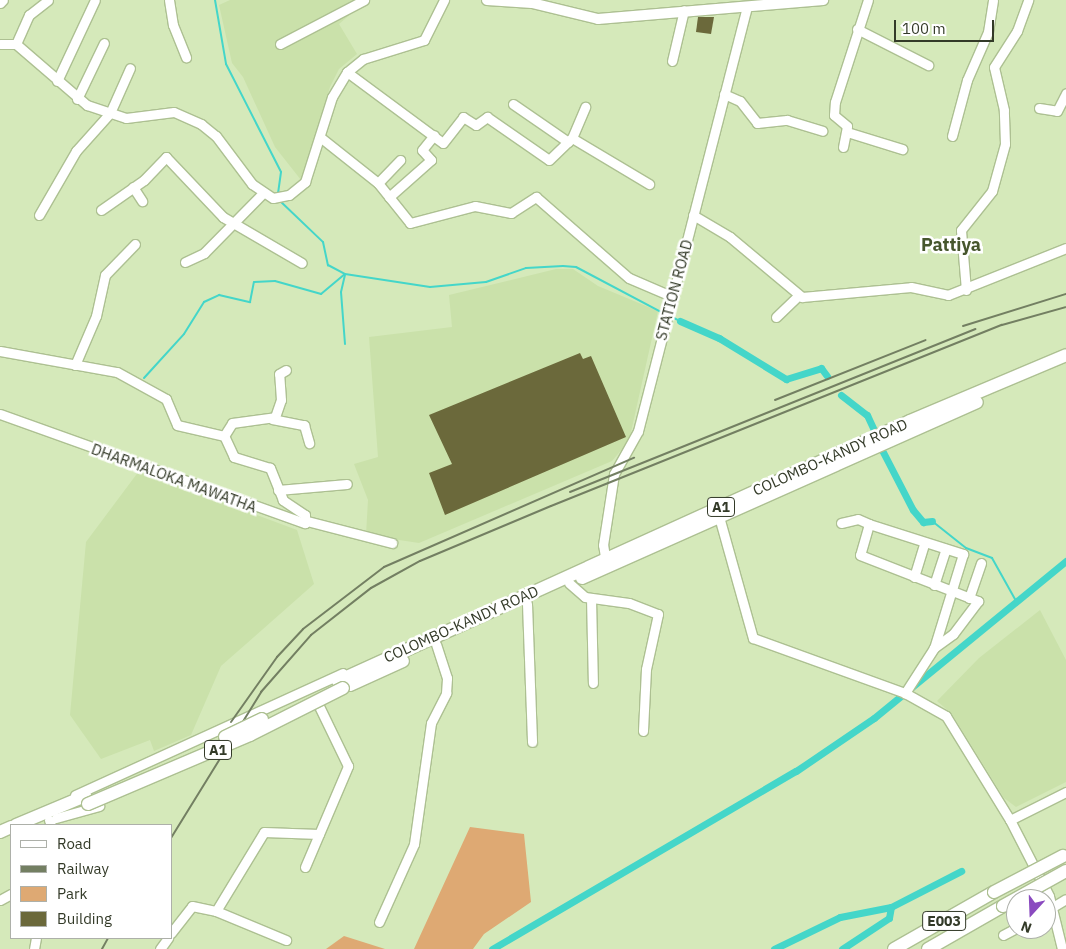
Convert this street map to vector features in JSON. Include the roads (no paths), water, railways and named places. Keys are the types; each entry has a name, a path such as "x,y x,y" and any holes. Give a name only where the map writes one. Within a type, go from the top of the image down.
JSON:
{"highway":[{"name":"COLOMBO-KANDY ROAD","path":"718,514 1066,355"},
{"name":"COLOMBO-KANDY ROAD","path":"378,666 606,563 1066,362"},
{"name":"COLOMBO-KANDY ROAD","path":"378,666 436,644 527,604 606,563"},
{"name":"A1","path":"24,824 46,821 87,800 241,739 341,684 378,666"},
{"name":"A1","path":"46,821 87,800"},
{"name":"E003","path":"894,949 1064,855"},
{"name":"E003","path":"928,949 1066,871"},
{"path":"934,949 962,930"}],"main road":[{"path":"487,0 532,4 598,19 684,10 746,9 823,0"}],"street":[{"path":"16,44 29,15 48,0"},
{"path":"57,81 95,0"},
{"path":"169,0 173,24 186,58"},
{"path":"280,44 364,0"},
{"path":"0,44 16,44 77,99 110,113 126,118 163,110 189,118 216,136 236,166 263,193 278,197 305,182 332,97 348,72 363,59 424,40 444,0"},
{"path":"843,147 847,126 834,111 857,29 868,0"},
{"path":"952,136 967,80 988,32 993,0"},
{"path":"966,290 962,230 992,191 1004,144 1004,110 994,67 1017,31 1028,0"},
{"name":"STATION ROAD","path":"606,563 614,474 638,431 671,296 746,9"},
{"path":"672,61 684,10"},
{"path":"857,29 928,65"},
{"path":"77,99 104,43"},
{"path":"39,215 76,150 110,113 130,68"},
{"path":"348,72 447,143 463,117 478,125 487,117 545,160 570,140 585,107"},
{"path":"1039,108 1058,111 1066,93"},
{"path":"724,94 740,101 757,123 787,120 822,131"},
{"path":"513,104 570,140 649,184"},
{"path":"846,132 902,149"},
{"path":"389,197 431,160 422,150 434,135"},
{"path":"320,137 378,183 415,225 475,206 511,213 536,197 629,278 671,296"},
{"path":"101,210 133,187 166,157 231,224 302,263"},
{"path":"378,183 400,160"},
{"path":"133,187 142,201"},
{"path":"185,262 204,253 263,193"},
{"path":"693,215 735,241 798,296"},
{"path":"75,365 96,316 105,275 134,244"},
{"path":"776,317 798,296 883,293 911,288 948,295 966,290 1066,248"},
{"path":"0,351 75,365 141,382 166,399 178,425 224,436"},
{"path":"272,419 281,400 279,374 286,370"},
{"name":"DHARMALOKA MAWATHA","path":"0,414 302,523 307,521 278,490"},
{"path":"224,436 238,421 272,419 304,426 309,443"},
{"path":"224,436 234,457 270,468 278,490 346,484"},
{"path":"718,514 753,638 905,693 922,700 946,716 1010,820 1040,889"},
{"path":"841,522 858,519 924,545 946,549 963,557 934,648"},
{"path":"307,521 392,543"},
{"path":"869,524 860,555 978,601 971,614 934,648 905,693"},
{"path":"914,577 924,545"},
{"path":"934,585 946,549"},
{"path":"969,598 981,563"},
{"path":"569,583 591,598 629,603 658,614 646,669 643,731"},
{"path":"591,598 593,683"},
{"path":"527,604 532,742"},
{"path":"379,922 414,844 431,723 446,692 447,678 436,644"},
{"path":"46,821 185,745 278,704 348,670 378,666"},
{"path":"46,821 73,816 195,765 288,722 359,687 378,666"},
{"path":"278,704 288,722"},
{"path":"305,867 348,766 319,706"},
{"path":"185,745 195,765"},
{"path":"1010,820 1066,792"},
{"path":"216,911 264,832 320,834"},
{"path":"172,932 192,906 216,911 286,940"},
{"path":"1056,931 1062,949"}],"waterway":[{"path":"215,0 226,64 281,172 278,193"},
{"path":"279,200 323,242 328,265 345,274 430,287 486,282 526,268 576,267 661,312"},
{"path":"345,274 341,292 345,344"},
{"path":"144,378 184,334 204,302 219,295 250,302 254,282 275,281 321,294 344,275"},
{"path":"672,317 680,321"},
{"path":"680,321 719,338 786,379 821,368 827,376"},
{"path":"841,395 867,415 875,432"},
{"path":"883,452 913,510 923,522 932,521"},
{"path":"932,521 966,548 992,558 1016,601"},
{"path":"492,949 796,771 874,718 1066,561"},
{"path":"774,949 840,917 891,907 961,871"},
{"path":"842,949 889,918 891,907"}],"railway":[{"path":"963,326 1066,294"},
{"path":"172,836 261,692 311,635 371,588 420,561 551,506 1002,325 1066,307"},
{"path":"570,492 975,329"},
{"path":"775,400 926,340"},
{"path":"231,722 277,657 303,629 384,567 634,458"},
{"path":"102,949 107,939"}],"district":[{"name":"Pattiya","path":"951,245"}]}
